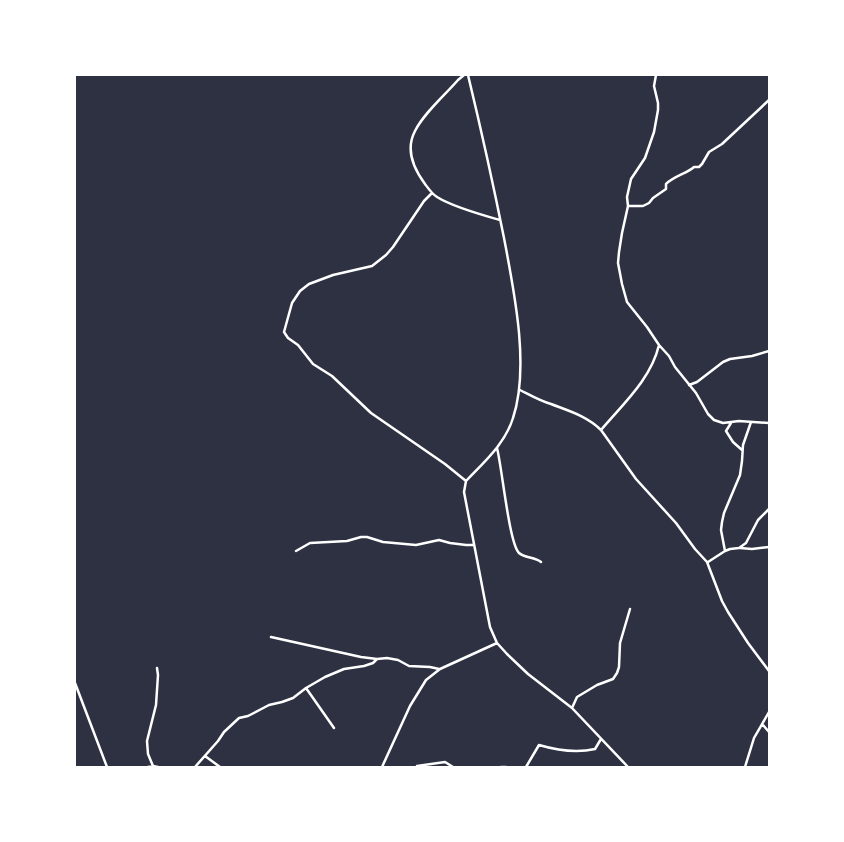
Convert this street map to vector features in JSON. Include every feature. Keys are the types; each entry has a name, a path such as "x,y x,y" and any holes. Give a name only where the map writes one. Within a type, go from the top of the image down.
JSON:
{"street":[{"path":"464,75 422,121 411,140 410,152 412,164 432,193 437,197 485,216 500,220"},
{"path":"468,75 496,195 517,317 520,390 513,419 497,448 466,481 464,492 490,627 497,643 528,674 572,708 628,767"},
{"path":"656,75 654,86 658,110 654,132 645,158 631,179 618,263 627,302 669,356 675,367 690,385 708,414 714,420 723,423 769,423"},
{"path":"628,206 643,206 649,204 653,198 666,189 666,184 669,181 694,166 699,166 702,164 709,152 722,144 769,100"},
{"path":"432,193 424,201 393,247 386,255 372,266 333,275 309,284 300,290 292,303 284,332 288,338 298,345 313,364 332,376 371,413 445,464 466,481"},
{"path":"601,430 643,381 657,353 659,345"},
{"path":"690,385 697,382 723,362 730,359 752,356 769,351"},
{"path":"520,390 583,417 594,423 601,430 636,479 676,523 695,549 708,562 722,601 728,612 748,643 769,670"},
{"path":"732,422 726,431 733,442 743,450"},
{"path":"725,551 721,530 722,522 724,513 740,475 745,438 751,422"},
{"path":"497,448 501,461 502,480 516,548 521,555 535,558 542,562"},
{"path":"739,548 746,543 758,520 769,509"},
{"path":"296,551 310,543 347,541 360,537 367,537 383,542 416,545 439,540 450,544 466,546 474,545"},
{"path":"708,562 730,548 752,549 769,547"},
{"path":"572,708 580,694 613,679 617,673 619,667 620,643 630,609"},
{"path":"271,637 378,659 387,658 398,660 409,666 430,666 440,669"},
{"path":"382,767 417,693 426,680 440,669 497,643"},
{"path":"195,767 224,732 239,718 248,716 269,704 282,702 293,698 306,688 344,669 364,666 373,663 378,659"},
{"path":"152,766 148,754 147,742 156,705 157,668"},
{"path":"75,683 107,767"},
{"path":"306,688 334,728"},
{"path":"745,767 754,738 763,725 769,712"},
{"path":"763,725 769,732"},
{"path":"526,767 539,745 573,750 589,750 595,748 601,739"},
{"path":"205,756 220,767"},
{"path":"418,766 445,762 453,767"},
{"path":"148,767 158,767"},
{"path":"501,767 506,767"}]}
